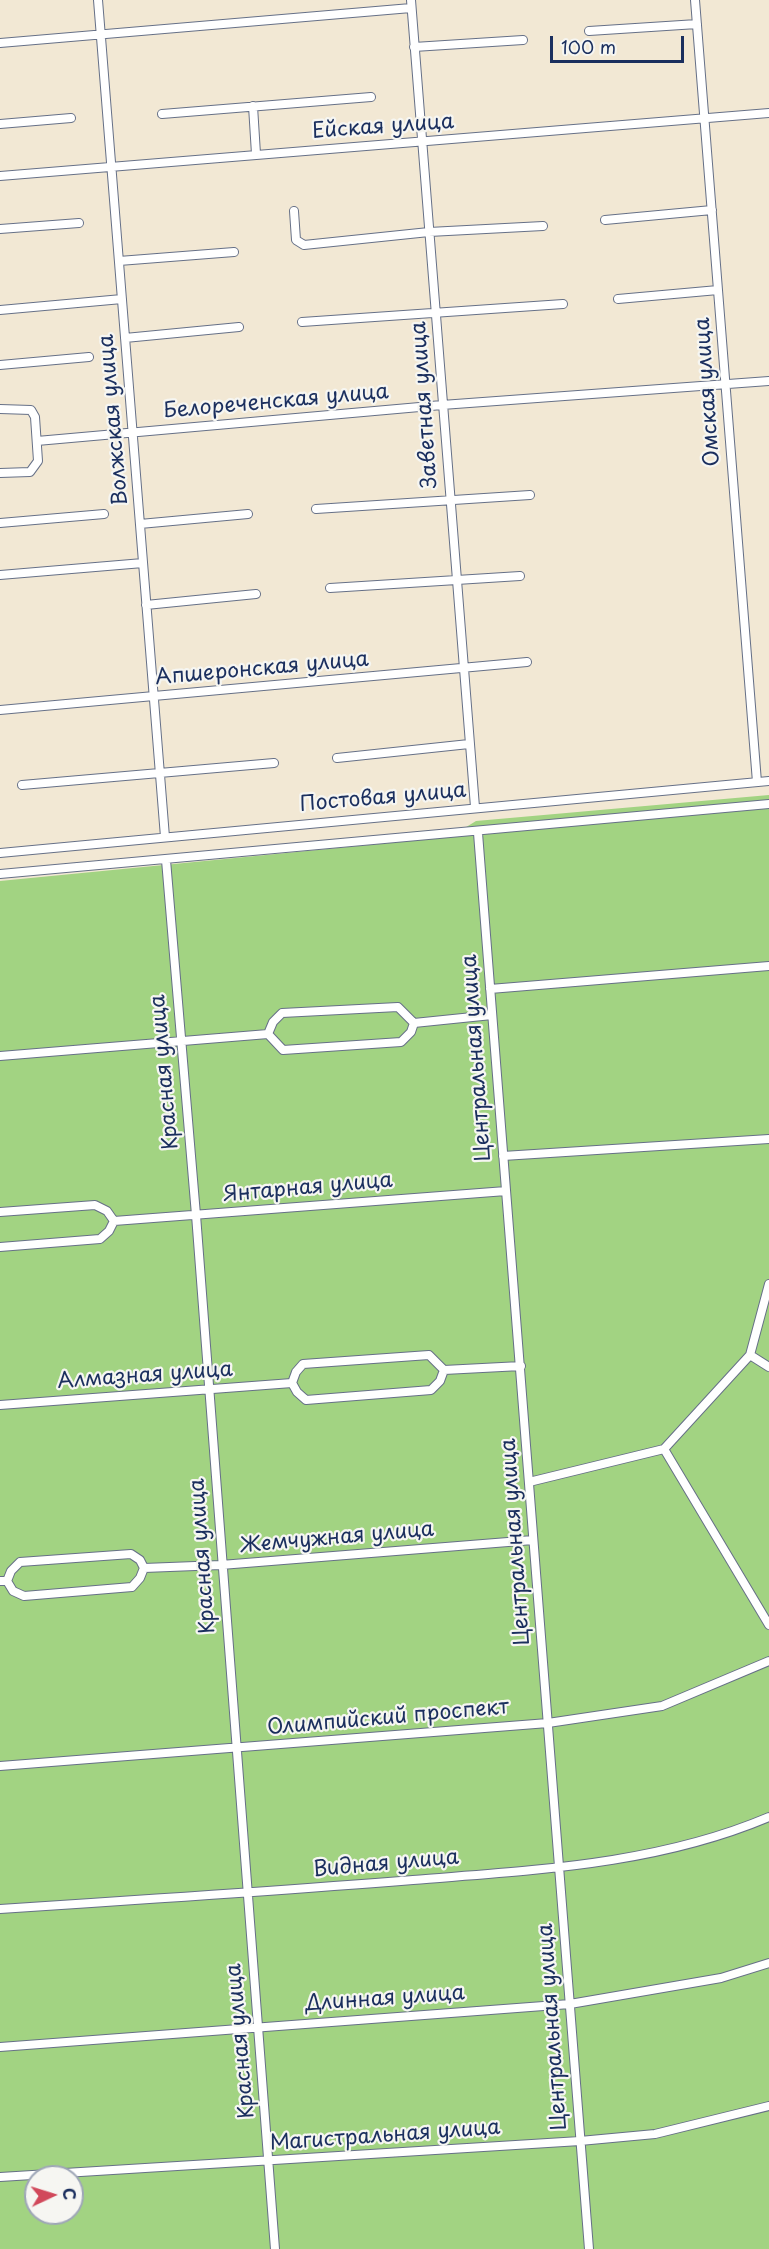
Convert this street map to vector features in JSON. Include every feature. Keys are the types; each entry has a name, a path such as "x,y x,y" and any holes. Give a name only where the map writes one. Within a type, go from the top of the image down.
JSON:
{"street":[{"name":"Волжская улица","path":"98,0 165,837"},
{"name":"Омская улица","path":"695,0 757,782"},
{"path":"0,43 411,4"},
{"name":"Заветная улица","path":"411,4 451,502 462,669 475,807"},
{"path":"589,31 697,24"},
{"path":"414,47 523,40"},
{"path":"162,114 371,97"},
{"path":"253,106 256,154"},
{"name":"Ейская улица","path":"0,176 769,113"},
{"path":"0,124 71,118"},
{"path":"605,220 712,210"},
{"path":"294,211 299,244 429,232 543,226"},
{"path":"0,229 79,223"},
{"path":"119,261 234,252"},
{"path":"618,299 718,290"},
{"path":"0,310 122,299"},
{"path":"302,322 563,304"},
{"path":"125,338 239,327"},
{"path":"0,365 89,357"},
{"name":"Белореченская улица","path":"37,441 442,405 769,381"},
{"path":"0,409 32,410 35,417 38,461 30,472 0,473"},
{"path":"316,509 451,502 530,495"},
{"path":"0,523 104,514"},
{"path":"140,524 248,514"},
{"path":"0,575 143,563"},
{"path":"330,588 456,582 520,576"},
{"path":"146,605 256,594"},
{"name":"Апшеронская улица","path":"0,710 527,662"},
{"path":"337,759 469,744"},
{"path":"22,785 274,763"},
{"name":"Постовая улица","path":"0,854 475,807 769,781"},
{"name":"Постовая улица","path":"0,874 478,833 769,804"},
{"name":"Центральная улица","path":"478,833 589,2249"},
{"name":"Красная улица","path":"166,860 196,1215 275,2249"},
{"path":"490,989 769,966"},
{"path":"268,1034 273,1022 282,1014 398,1006 414,1023"},
{"path":"414,1023 492,1015"},
{"path":"268,1034 283,1050 390,1043 401,1042 411,1032 414,1023"},
{"path":"0,1056 268,1034"},
{"path":"503,1156 769,1139"},
{"name":"Янтарная улица","path":"114,1221 506,1191"},
{"path":"0,1212 95,1204 107,1211 114,1221 109,1231 100,1239 0,1247"},
{"path":"529,1482 664,1449 750,1355 769,1284"},
{"path":"444,1370 440,1381 431,1390 306,1400 292,1383 296,1372 303,1364 429,1355 444,1370 521,1366"},
{"path":"750,1355 769,1367"},
{"name":"Алмазная улица","path":"0,1405 292,1383"},
{"path":"664,1449 769,1625"},
{"name":"Жемчужная улица","path":"144,1568 221,1565 533,1540"},
{"path":"131,1554 140,1560 144,1568 140,1578 132,1587 24,1596 13,1591 3,1581 20,1562 131,1554"},
{"name":"Олимпийский проспект","path":"0,1766 548,1723 662,1706 769,1661"},
{"name":"Видная улица","path":"0,1909 247,1894 559,1868 686,1846 741,1829 769,1817"},
{"name":"Длинная улица","path":"0,2047 570,2004 721,1978 769,1963"},
{"name":"Магистральная улица","path":"0,2177 580,2141 655,2134 769,2106"}],"green space":[{"path":"769,795 769,2249 0,2249 0,881 450,837 476,821"}]}
